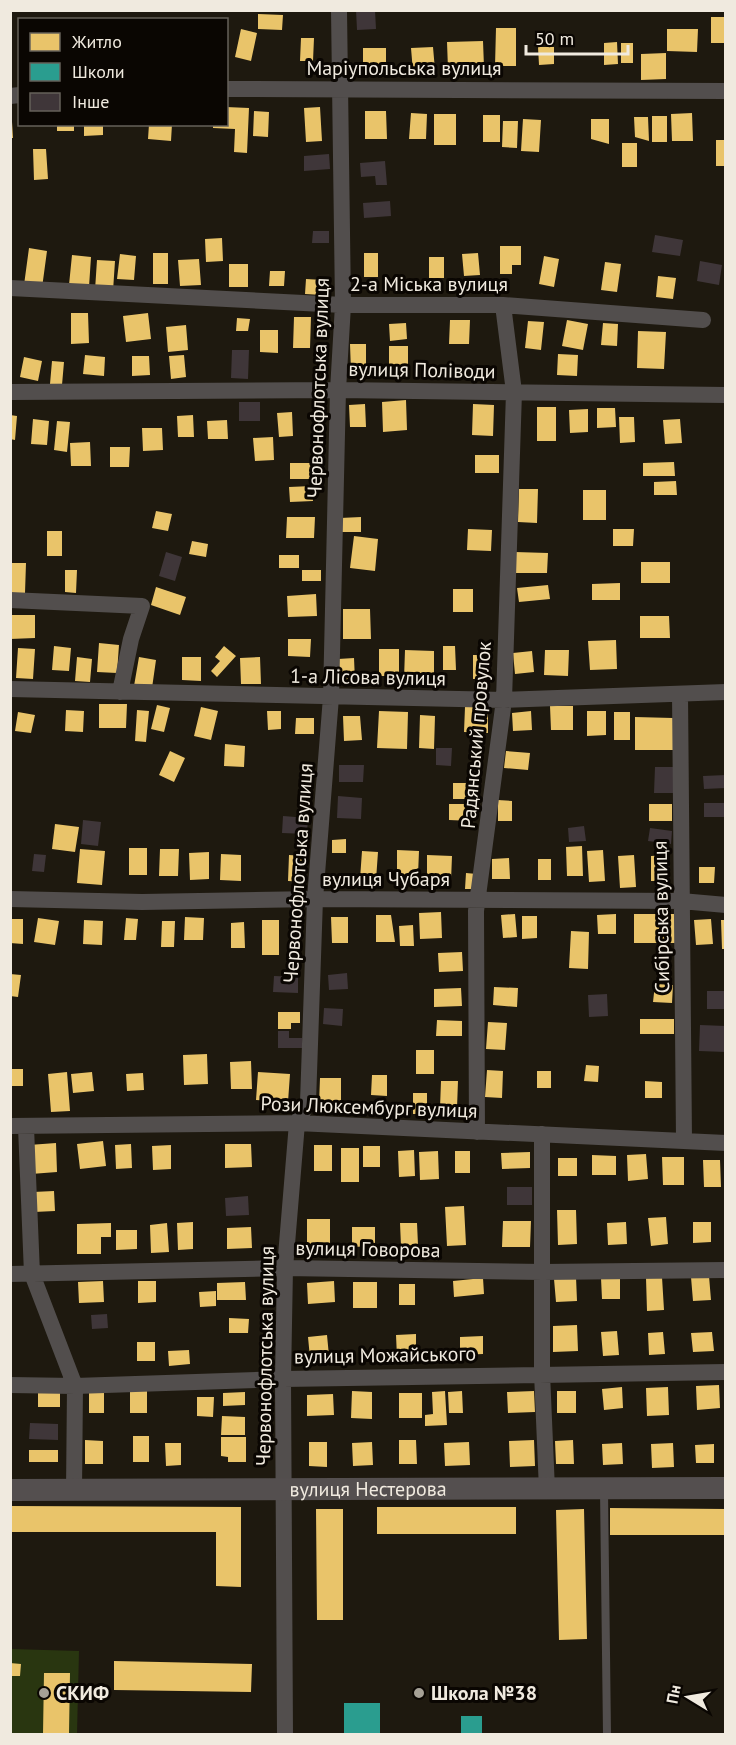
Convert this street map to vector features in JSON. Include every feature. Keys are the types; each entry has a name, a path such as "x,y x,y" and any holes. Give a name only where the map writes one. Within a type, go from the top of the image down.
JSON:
{"street":[{"name":"Червонофлотська вулиця","path":"285,1734 283,1379 285,1268 297,1123 308,1102 315,899 331,698 342,305 339,10"},
{"name":"Маріупольська вулиця","path":"228,89 726,91"},
{"name":"2-а Міська вулиця","path":"10,288 342,305 503,305 703,320"},
{"name":"Радянський провулок","path":"477,1132 476,911 480,900 504,700 514,392 503,305"},
{"name":"вулиця Поліводи","path":"10,392 338,390 726,395"},
{"path":"10,600 142,606 130,639 120,692"},
{"name":"1-а Лісова вулиця","path":"10,689 331,698 504,700 726,692"},
{"name":"Сибірська вулиця","path":"680,694 684,1140"},
{"name":"вулиця Чубаря","path":"10,899 142,902 315,899 681,901 726,905"},
{"name":"Рози Люксембург вулиця","path":"18,1126 297,1123 726,1143"},
{"path":"18,1126 32,1274 75,1386 74,1491"},
{"path":"542,1134 543,1373 547,1490"},
{"name":"вулиця Говорова","path":"10,1275 285,1268 543,1272 726,1270"},
{"name":"вулиця Можайського","path":"10,1385 75,1386 543,1373 726,1372"},
{"name":"вулиця Нестерова","path":"10,1490 726,1488"}],"lane":[{"path":"604,1490 607,1734"}],"green space":[{"name":"СКИФ","path":"11,1649 79,1651 77,1734 11,1734"}],"building: Житло":[{"path":"258,14 283,15 282,30 258,29"},
{"path":"711,17 726,17 726,43 711,43"},
{"path":"496,28 516,28 516,66 495,66"},
{"path":"241,29 257,33 251,61 235,57"},
{"path":"667,29 698,29 697,52 667,51"},
{"path":"301,38 314,38 313,61 300,61"},
{"path":"483,41 484,67 448,69 447,42"},
{"path":"617,42 618,64 604,65 604,43"},
{"path":"621,43 633,43 633,63 621,63"},
{"path":"433,47 435,70 413,72 411,48"},
{"path":"538,47 554,47 554,64 539,65"},
{"path":"363,48 386,48 386,74 363,74"},
{"path":"666,53 666,79 641,80 641,54"},
{"path":"228,107 249,108 247,153 234,152 235,129 213,128 213,126 228,126"},
{"path":"320,107 322,141 306,142 304,108"},
{"path":"254,111 269,112 268,137 253,136"},
{"path":"365,111 386,111 387,139 365,139"},
{"path":"411,113 427,114 426,139 409,139"},
{"path":"692,113 693,141 672,141 671,114"},
{"path":"434,114 456,114 456,145 434,145"},
{"path":"483,115 500,115 500,142 483,142"},
{"path":"652,116 667,116 667,142 652,142"},
{"path":"634,117 648,117 649,141 635,137"},
{"path":"523,119 541,120 539,152 521,151"},
{"path":"591,119 609,119 609,144 591,139"},
{"path":"503,121 518,121 517,148 502,147"},
{"path":"10,122 12,122 13,138 10,138"},
{"path":"57,126 74,126 74,131 57,131"},
{"path":"84,126 103,126 103,135 84,136"},
{"path":"149,126 172,126 171,141 148,139"},
{"path":"716,140 726,140 726,166 716,166"},
{"path":"622,143 637,143 637,167 622,167"},
{"path":"33,149 46,149 48,179 34,180"},
{"path":"222,238 223,261 206,262 205,239"},
{"path":"500,246 521,246 521,265 512,265 512,274 500,274"},
{"path":"29,248 47,251 42,288 24,285"},
{"path":"153,253 168,253 168,284 153,284"},
{"path":"364,253 378,253 378,277 364,277"},
{"path":"478,253 480,275 464,276 462,254"},
{"path":"120,254 136,256 134,280 117,279"},
{"path":"72,255 91,257 89,287 69,285"},
{"path":"544,256 559,259 554,287 539,284"},
{"path":"429,257 444,257 444,278 429,278"},
{"path":"199,259 201,285 180,286 178,260"},
{"path":"97,260 115,261 113,291 95,290"},
{"path":"605,262 621,264 617,292 601,290"},
{"path":"229,264 248,264 248,287 229,287"},
{"path":"270,271 285,271 284,286 269,286"},
{"path":"658,276 676,278 673,299 656,297"},
{"path":"306,279 323,280 322,295 305,294"},
{"path":"71,313 88,313 89,343 71,344"},
{"path":"148,313 151,339 126,342 123,316"},
{"path":"294,317 311,317 310,348 293,348"},
{"path":"237,318 250,319 248,331 236,331"},
{"path":"450,320 470,320 469,344 449,344"},
{"path":"567,320 588,324 583,350 562,346"},
{"path":"528,321 544,322 541,350 525,348"},
{"path":"406,323 407,339 390,341 389,324"},
{"path":"603,323 618,324 617,346 601,345"},
{"path":"186,325 188,350 168,352 166,327"},
{"path":"260,330 278,330 278,353 260,352"},
{"path":"638,331 666,332 664,369 637,368"},
{"path":"350,344 366,344 366,372 351,372"},
{"path":"389,346 408,346 408,369 389,369"},
{"path":"558,354 578,355 577,376 557,375"},
{"path":"85,355 105,357 104,376 83,374"},
{"path":"184,355 186,377 171,379 169,356"},
{"path":"132,356 149,356 150,375 132,376"},
{"path":"24,357 42,361 38,381 20,377"},
{"path":"52,361 64,362 62,385 50,384"},
{"path":"406,400 407,430 383,432 382,402"},
{"path":"365,404 366,427 350,427 349,405"},
{"path":"473,404 494,405 493,436 472,435"},
{"path":"537,407 556,407 556,441 537,441"},
{"path":"597,408 615,408 616,427 597,428"},
{"path":"588,409 588,432 570,433 569,410"},
{"path":"292,412 293,436 279,437 277,413"},
{"path":"10,415 17,416 15,440 10,439"},
{"path":"193,415 194,437 178,437 177,416"},
{"path":"619,417 634,417 635,442 620,443"},
{"path":"33,419 49,421 47,445 31,444"},
{"path":"680,419 682,443 665,444 663,420"},
{"path":"227,420 228,439 208,439 207,421"},
{"path":"57,421 70,422 67,452 54,450"},
{"path":"142,428 162,428 163,450 143,451"},
{"path":"273,437 274,460 255,461 253,438"},
{"path":"90,442 91,466 71,466 70,443"},
{"path":"110,447 130,447 129,467 110,467"},
{"path":"475,455 499,455 499,473 475,473"},
{"path":"674,462 675,476 643,476 643,463"},
{"path":"290,463 313,463 313,479 290,479"},
{"path":"676,481 677,495 654,495 654,482"},
{"path":"312,486 313,501 290,502 289,487"},
{"path":"519,489 538,489 537,523 518,522"},
{"path":"583,490 606,490 606,520 583,520"},
{"path":"156,511 172,514 168,531 152,528"},
{"path":"287,517 315,517 314,538 286,538"},
{"path":"361,517 361,532 341,532 340,518"},
{"path":"468,529 492,530 491,551 467,550"},
{"path":"613,529 634,529 633,546 613,546"},
{"path":"47,531 62,531 62,556 47,556"},
{"path":"354,536 378,539 375,571 350,568"},
{"path":"192,541 208,544 206,557 189,554"},
{"path":"515,552 548,553 547,573 515,573"},
{"path":"279,555 299,555 299,568 279,568"},
{"path":"641,562 670,562 670,583 641,583"},
{"path":"10,563 26,563 25,593 10,593"},
{"path":"65,570 77,570 76,593 65,592"},
{"path":"302,570 321,570 321,581 302,581"},
{"path":"620,583 620,600 592,600 592,584"},
{"path":"548,585 550,599 519,602 517,588"},
{"path":"156,587 186,597 180,615 151,605"},
{"path":"453,589 473,589 473,612 453,612"},
{"path":"316,594 317,616 288,617 287,596"},
{"path":"343,609 370,609 371,639 343,639"},
{"path":"10,615 35,615 35,638 10,639"},
{"path":"640,616 669,616 670,638 640,638"},
{"path":"288,639 311,639 310,657 288,656"},
{"path":"616,640 617,669 590,670 588,641"},
{"path":"99,643 119,645 117,673 97,672"},
{"path":"54,646 71,648 69,671 52,670"},
{"path":"224,646 236,656 217,677 211,671 220,661 215,657"},
{"path":"443,646 455,646 456,670 443,670"},
{"path":"18,648 35,649 33,679 16,678"},
{"path":"379,649 399,649 399,676 379,676"},
{"path":"405,650 434,651 434,680 404,679"},
{"path":"545,650 569,650 568,676 544,675"},
{"path":"532,651 534,672 515,674 513,653"},
{"path":"473,655 489,655 488,679 473,679"},
{"path":"77,657 92,659 90,682 75,681"},
{"path":"139,657 156,660 152,688 134,686"},
{"path":"182,657 201,657 201,681 182,680"},
{"path":"260,657 261,684 241,684 240,658"},
{"path":"354,658 355,681 339,682 338,659"},
{"path":"99,704 127,704 126,728 99,728"},
{"path":"157,705 170,708 164,732 151,729"},
{"path":"550,706 573,706 573,730 551,730"},
{"path":"201,707 218,711 211,740 194,736"},
{"path":"465,707 488,707 488,733 464,732"},
{"path":"66,710 84,711 83,732 65,731"},
{"path":"137,710 149,711 146,742 135,741"},
{"path":"267,711 281,711 281,729 268,730"},
{"path":"379,711 408,712 407,749 377,748"},
{"path":"531,711 532,730 513,731 512,713"},
{"path":"587,711 606,711 606,735 587,736"},
{"path":"18,712 35,715 31,733 15,731"},
{"path":"614,712 630,712 630,740 614,740"},
{"path":"420,715 435,716 434,749 419,748"},
{"path":"343,716 360,716 362,740 344,741"},
{"path":"635,717 673,718 673,750 635,750"},
{"path":"296,718 314,718 314,734 295,734"},
{"path":"225,744 245,746 244,767 224,766"},
{"path":"170,751 185,758 174,782 159,775"},
{"path":"506,751 530,753 528,770 504,768"},
{"path":"453,783 474,783 474,799 453,799"},
{"path":"498,800 512,801 512,821 498,821"},
{"path":"449,804 473,804 472,821 449,820"},
{"path":"649,804 672,804 672,821 649,821"},
{"path":"55,824 79,827 75,852 52,849"},
{"path":"346,839 346,853 332,853 332,840"},
{"path":"582,846 583,876 567,876 566,847"},
{"path":"129,848 147,848 147,875 129,875"},
{"path":"80,849 105,851 102,885 77,883"},
{"path":"160,849 179,849 178,876 159,876"},
{"path":"397,850 419,851 418,875 397,874"},
{"path":"603,850 605,881 589,882 587,851"},
{"path":"362,851 378,852 376,880 360,879"},
{"path":"209,852 209,879 190,880 189,853"},
{"path":"221,854 241,855 241,881 220,880"},
{"path":"289,855 305,856 305,882 288,881"},
{"path":"427,855 452,856 451,881 427,880"},
{"path":"634,855 636,887 620,888 618,856"},
{"path":"668,855 669,881 651,881 651,856"},
{"path":"509,858 510,879 492,879 492,859"},
{"path":"538,859 551,859 551,880 538,880"},
{"path":"699,867 715,867 714,883 699,883"},
{"path":"466,873 477,874 476,889 465,889"},
{"path":"441,912 442,938 420,939 419,913"},
{"path":"515,914 517,937 503,938 501,915"},
{"path":"616,914 616,934 598,934 597,915"},
{"path":"634,914 675,914 675,943 634,943"},
{"path":"376,915 391,915 395,942 376,942"},
{"path":"522,916 537,916 537,938 522,939"},
{"path":"185,917 204,918 203,940 184,940"},
{"path":"331,917 348,917 348,943 332,943"},
{"path":"38,918 59,921 55,945 34,942"},
{"path":"126,918 138,919 136,940 124,940"},
{"path":"10,919 23,919 23,944 10,943"},
{"path":"711,919 713,944 696,945 694,920"},
{"path":"84,920 103,921 102,945 83,944"},
{"path":"262,920 279,920 279,955 262,955"},
{"path":"721,920 726,920 726,949 722,949"},
{"path":"162,921 175,921 174,947 161,947"},
{"path":"244,922 245,948 231,948 231,923"},
{"path":"413,925 414,946 400,946 399,926"},
{"path":"571,931 589,932 588,969 569,968"},
{"path":"462,952 463,971 439,972 438,953"},
{"path":"10,974 21,975 18,997 10,996"},
{"path":"655,984 673,985 672,1003 653,1002"},
{"path":"494,987 518,988 517,1007 493,1005"},
{"path":"461,988 462,1006 434,1007 434,989"},
{"path":"278,1012 300,1012 300,1023 291,1023 291,1029 278,1029"},
{"path":"640,1019 674,1019 674,1034 640,1034"},
{"path":"437,1020 462,1021 462,1036 436,1036"},
{"path":"488,1022 507,1023 505,1050 486,1049"},
{"path":"416,1050 434,1050 434,1074 416,1074"},
{"path":"207,1054 208,1084 184,1085 183,1055"},
{"path":"251,1061 252,1089 231,1089 230,1062"},
{"path":"586,1065 599,1066 598,1082 584,1081"},
{"path":"12,1069 23,1069 23,1086 12,1086"},
{"path":"487,1070 503,1071 502,1098 485,1097"},
{"path":"537,1071 551,1071 551,1088 537,1088"},
{"path":"67,1072 70,1111 51,1112 48,1074"},
{"path":"92,1072 94,1091 73,1093 71,1074"},
{"path":"258,1072 290,1074 288,1102 256,1100"},
{"path":"143,1073 144,1090 127,1091 126,1074"},
{"path":"372,1075 387,1075 387,1096 371,1095"},
{"path":"320,1078 341,1078 341,1106 319,1105"},
{"path":"441,1081 458,1081 457,1108 440,1108"},
{"path":"645,1081 662,1082 662,1098 645,1098"},
{"path":"413,1093 427,1093 427,1114 413,1114"},
{"path":"103,1141 106,1166 80,1169 77,1144"},
{"path":"56,1143 57,1172 31,1174 29,1145"},
{"path":"131,1144 132,1168 116,1169 115,1145"},
{"path":"225,1144 251,1144 252,1167 225,1168"},
{"path":"171,1145 171,1169 153,1170 152,1146"},
{"path":"314,1145 332,1145 332,1171 314,1171"},
{"path":"363,1146 380,1146 380,1167 363,1167"},
{"path":"341,1148 359,1148 359,1182 341,1182"},
{"path":"414,1150 415,1176 399,1177 398,1151"},
{"path":"438,1151 439,1179 420,1180 419,1152"},
{"path":"455,1151 470,1151 470,1173 455,1173"},
{"path":"530,1152 530,1168 502,1169 501,1153"},
{"path":"646,1154 648,1179 628,1181 627,1155"},
{"path":"592,1155 616,1156 616,1175 592,1175"},
{"path":"662,1157 684,1157 684,1185 663,1185"},
{"path":"558,1158 577,1158 577,1176 558,1176"},
{"path":"703,1160 720,1160 721,1187 704,1187"},
{"path":"54,1191 55,1211 34,1212 33,1192"},
{"path":"464,1206 466,1245 447,1246 445,1207"},
{"path":"557,1210 576,1210 577,1244 558,1245"},
{"path":"666,1217 668,1244 651,1246 648,1218"},
{"path":"307,1219 330,1219 330,1248 307,1248"},
{"path":"503,1221 531,1221 530,1247 502,1247"},
{"path":"193,1222 193,1249 178,1250 177,1223"},
{"path":"626,1222 627,1244 608,1245 607,1223"},
{"path":"693,1222 711,1222 711,1242 693,1243"},
{"path":"111,1223 111,1237 101,1237 101,1254 77,1254 77,1224"},
{"path":"167,1223 169,1252 151,1253 150,1225"},
{"path":"400,1223 417,1223 418,1245 401,1246"},
{"path":"251,1227 252,1248 227,1249 227,1228"},
{"path":"352,1227 375,1227 375,1246 352,1247"},
{"path":"116,1230 137,1230 137,1249 116,1250"},
{"path":"709,1276 711,1300 693,1301 691,1277"},
{"path":"576,1277 577,1301 556,1302 554,1279"},
{"path":"662,1277 664,1310 647,1311 646,1278"},
{"path":"483,1278 484,1294 454,1297 453,1281"},
{"path":"601,1278 620,1278 620,1299 602,1299"},
{"path":"103,1281 104,1302 79,1303 78,1282"},
{"path":"138,1281 156,1281 156,1302 138,1303"},
{"path":"334,1281 335,1302 308,1304 307,1283"},
{"path":"245,1282 246,1300 217,1300 217,1283"},
{"path":"353,1282 377,1282 377,1308 353,1308"},
{"path":"399,1284 415,1284 415,1305 399,1305"},
{"path":"216,1291 216,1306 200,1307 199,1292"},
{"path":"229,1318 249,1319 248,1333 229,1333"},
{"path":"577,1325 578,1351 553,1352 553,1326"},
{"path":"617,1331 619,1355 603,1356 601,1332"},
{"path":"663,1332 665,1354 649,1355 648,1333"},
{"path":"712,1332 714,1351 693,1352 691,1333"},
{"path":"416,1334 416,1356 397,1357 396,1335"},
{"path":"327,1335 329,1356 310,1358 308,1337"},
{"path":"483,1336 483,1354 460,1355 460,1337"},
{"path":"137,1342 155,1342 155,1361 137,1361"},
{"path":"189,1350 190,1364 169,1366 168,1351"},
{"path":"719,1385 720,1408 697,1410 696,1386"},
{"path":"622,1387 623,1408 604,1410 602,1389"},
{"path":"668,1387 669,1415 647,1416 646,1388"},
{"path":"38,1391 60,1391 60,1407 38,1407"},
{"path":"130,1391 147,1391 147,1413 130,1413"},
{"path":"352,1391 372,1392 372,1419 351,1418"},
{"path":"445,1391 447,1425 425,1426 425,1415 433,1414 432,1392"},
{"path":"462,1391 463,1413 449,1413 448,1392"},
{"path":"534,1391 535,1412 508,1413 507,1392"},
{"path":"557,1391 576,1391 576,1413 557,1413"},
{"path":"245,1392 245,1405 223,1406 223,1393"},
{"path":"89,1393 104,1393 104,1413 89,1413"},
{"path":"399,1393 422,1393 422,1418 399,1418"},
{"path":"333,1394 334,1415 307,1416 307,1395"},
{"path":"197,1397 214,1397 213,1417 197,1416"},
{"path":"222,1416 245,1417 245,1435 221,1435"},
{"path":"133,1436 149,1436 149,1462 133,1462"},
{"path":"221,1437 246,1437 246,1462 228,1462 228,1457 221,1456"},
{"path":"85,1440 103,1441 103,1464 85,1464"},
{"path":"399,1440 416,1440 417,1464 399,1464"},
{"path":"534,1440 535,1466 510,1467 509,1441"},
{"path":"573,1440 574,1464 556,1464 555,1441"},
{"path":"309,1442 327,1442 327,1467 309,1466"},
{"path":"372,1442 373,1465 353,1466 352,1443"},
{"path":"469,1442 470,1465 445,1466 444,1443"},
{"path":"165,1443 181,1443 181,1465 166,1466"},
{"path":"622,1443 623,1464 603,1465 602,1444"},
{"path":"673,1443 674,1467 652,1468 651,1444"},
{"path":"714,1444 714,1463 696,1463 695,1445"},
{"path":"29,1450 58,1450 58,1462 29,1462"},
{"path":"10,1506 241,1507 241,1587 216,1586 216,1532 10,1532"},
{"path":"377,1507 516,1507 516,1534 377,1534"},
{"path":"610,1508 726,1509 726,1535 610,1535"},
{"path":"316,1509 343,1509 343,1620 317,1620"},
{"path":"584,1509 587,1639 559,1640 556,1510"},
{"path":"114,1661 252,1664 251,1692 114,1690"},
{"path":"10,1663 21,1664 20,1676 10,1676"},
{"path":"44,1673 70,1673 69,1734 43,1734"}],"building: Школи":[{"path":"344,1703 380,1703 380,1734 344,1734"},
{"path":"461,1716 482,1716 482,1734 461,1734"}],"building: Інше":[{"path":"356,10 375,10 376,29 357,30"},
{"path":"329,154 330,169 304,171 304,156"},
{"path":"385,161 387,185 376,185 375,176 361,177 360,163"},
{"path":"390,201 391,216 364,218 363,203"},
{"path":"313,231 329,231 329,243 312,243"},
{"path":"655,235 683,240 680,256 652,252"},
{"path":"700,261 722,265 719,285 697,281"},
{"path":"232,350 249,350 248,379 231,378"},
{"path":"239,402 260,402 260,421 239,421"},
{"path":"166,552 182,557 175,581 159,576"},
{"path":"436,748 452,748 451,766 436,765"},
{"path":"339,765 364,765 363,782 339,782"},
{"path":"655,767 676,767 676,793 654,793"},
{"path":"726,775 726,788 704,789 703,776"},
{"path":"338,796 362,798 361,819 337,818"},
{"path":"704,803 726,803 726,817 704,817"},
{"path":"283,816 308,818 307,834 282,833"},
{"path":"83,820 101,822 98,846 81,844"},
{"path":"584,826 586,841 569,842 568,828"},
{"path":"650,828 672,831 671,844 648,841"},
{"path":"34,854 46,855 44,872 32,871"},
{"path":"347,973 348,989 329,990 328,975"},
{"path":"274,976 298,977 298,993 273,992"},
{"path":"707,991 726,991 726,1009 707,1009"},
{"path":"607,994 608,1016 589,1017 588,995"},
{"path":"324,1008 343,1009 342,1026 323,1024"},
{"path":"700,1025 726,1026 726,1052 699,1051"},
{"path":"278,1031 289,1031 289,1038 302,1038 302,1048 278,1048"},
{"path":"507,1187 532,1187 532,1205 507,1205"},
{"path":"248,1196 249,1215 226,1216 225,1198"},
{"path":"107,1314 108,1328 92,1329 91,1315"},
{"path":"30,1423 58,1424 58,1440 29,1439"}],"place":[{"name":"СКИФ","path":"44,1693"},
{"name":"Школа №38","path":"419,1693"}]}
